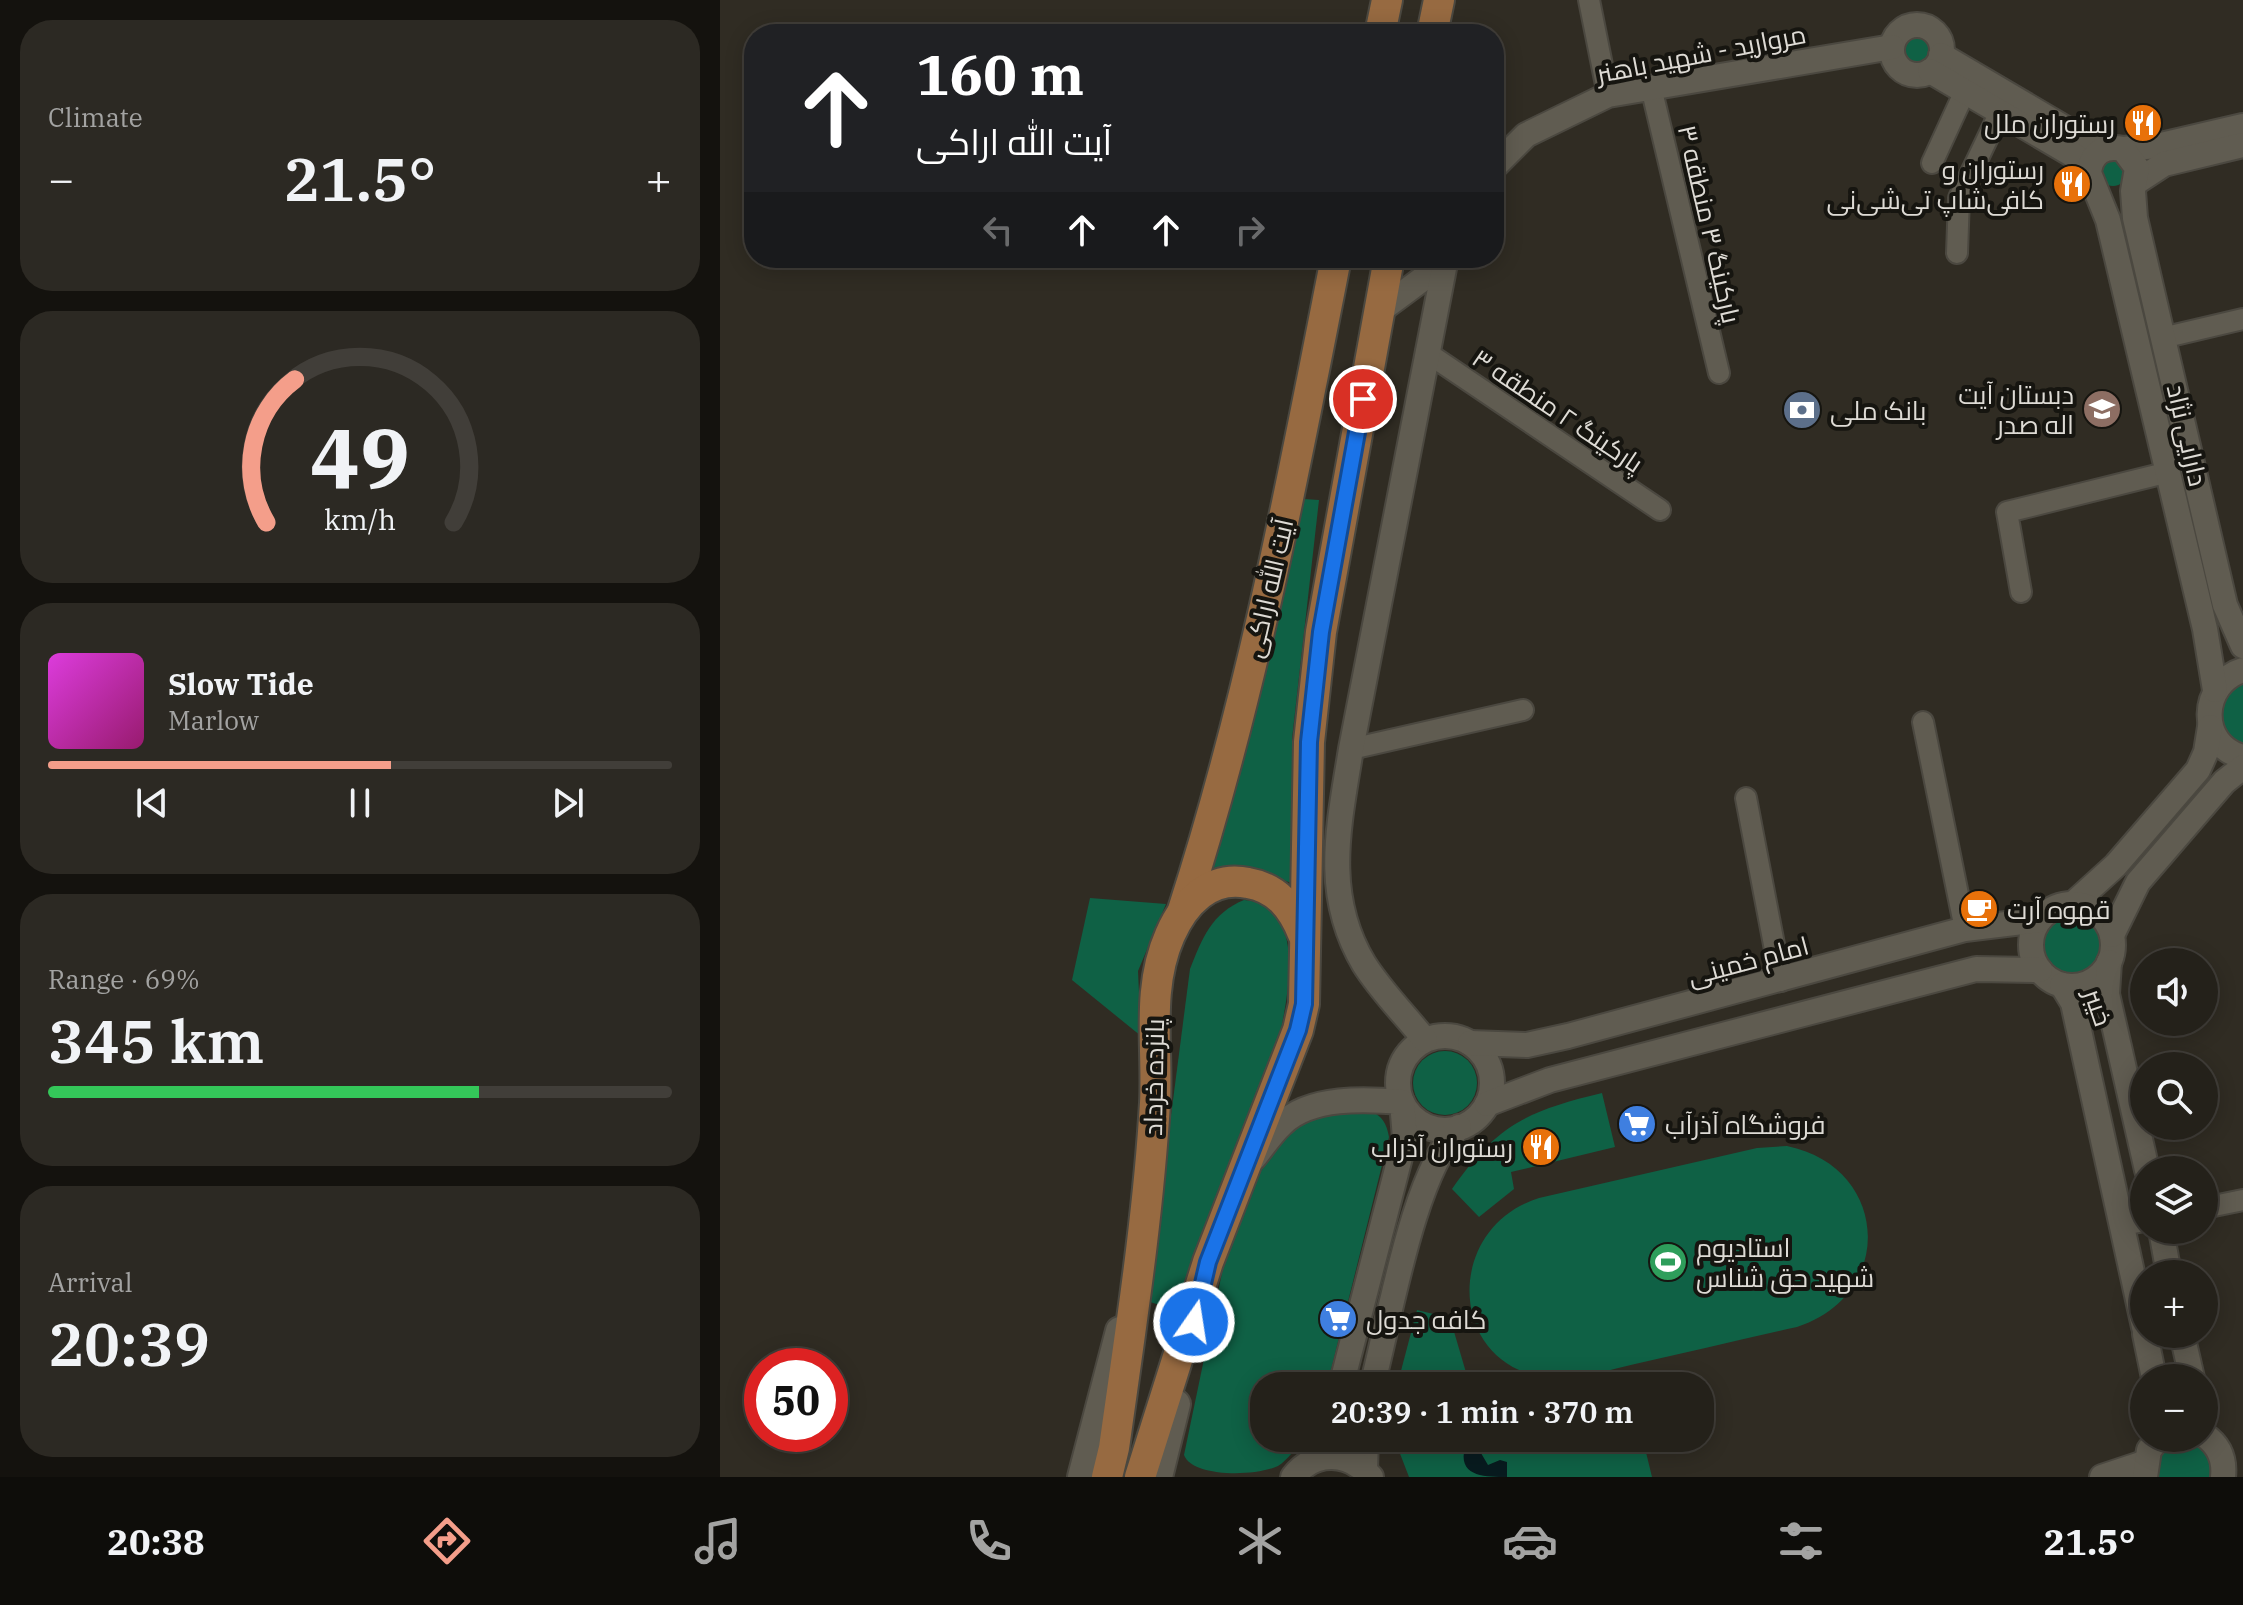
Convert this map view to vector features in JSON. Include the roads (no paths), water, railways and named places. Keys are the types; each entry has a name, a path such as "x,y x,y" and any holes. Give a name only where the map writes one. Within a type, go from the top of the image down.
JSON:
{"main road":[{"path":"1382,24 1387,0"},
{"path":"1434,24 1439,0"},
{"name":"آیت الله اراکی","path":"1182,913 1203,847 1267,604 1334,268"},
{"path":"1140,1477 1208,1262 1298,1030 1307,982 1304,936 1309,742 1321,632 1387,268"},
{"path":"1182,913 1204,891 1226,881 1240,881 1270,889 1286,903 1304,936"},
{"name":"پانزده خرداد","path":"1107,1477 1114,1448 1142,1245 1155,1101 1157,980 1166,945 1182,913"},
{"name":"پانزده خرداد","path":"1082,1477 1142,1245"},
{"path":"1158,1477 1208,1262"}],"street":[{"path":"1589,0 1608,95"},
{"path":"1915,0 1919,24"},
{"path":"1936,63 1940,39 1919,24 1904,28 1892,47 1895,62 1907,73 1936,63 2105,155"},
{"name":"مروارید - شهید باهنر","path":"1504,153 1526,135 1608,95 1892,47"},
{"path":"1936,63 1965,91 2000,112 2105,155 2243,126"},
{"name":"پارکینگ ۳ منطقه ۳","path":"1651,87 1719,373"},
{"path":"1932,163 1965,91"},
{"path":"1957,253 1959,198 2000,112"},
{"path":"2134,187 2164,164 2243,145"},
{"name":"دارایی نژاد","path":"2073,904 2116,865 2198,770 2206,752 2210,727 2208,714 2215,690 2212,660 2169,472 2099,194 2091,181 2105,155 2137,168 2135,218 2225,605 2243,646"},
{"path":"1378,312 1436,268"},
{"path":"1425,1040 1364,964 1346,926 1335,878 1340,817 1351,749 1444,268"},
{"path":"2162,338 2243,319"},
{"name":"پارکینگ ۲ منطقه ۳","path":"1426,352 1660,510"},
{"path":"2021,592 2007,512 2169,472"},
{"path":"2215,690 2230,675 2243,670"},
{"path":"1351,749 1523,710"},
{"path":"1923,722 1965,929"},
{"path":"2210,727 2225,748 2243,757"},
{"path":"1376,1372 1425,1180 1443,1144 1459,1127 1472,1121 1487,1104 1550,1080 1976,969 2040,970 2062,985 2090,981 2109,962 2112,935 2138,882 2224,782 2243,767"},
{"path":"1746,798 1781,981"},
{"path":"2040,970 2031,945 2039,920 2048,911 2073,904 2098,913 2112,935"},
{"name":"امام خمینی","path":"1470,1043 1527,1045 1781,981 1965,929 2039,920"},
{"name":"خیبر","path":"2109,962 2107,994 2144,1156"},
{"name":"خیبر","path":"2062,985 2073,1003 2130,1209"},
{"path":"1345,1372 1405,1138 1399,1078 1407,1055 1425,1040 1448,1036 1470,1043 1488,1064 1492,1078 1487,1104"},
{"path":"1245,1169 1284,1121 1306,1111 1362,1099 1402,1102 1410,1113 1432,1128 1459,1127"},
{"path":"2218,1205 2243,1200"},
{"path":"1167,1441 1174,1477"},
{"path":"2218,1451 2230,1470"},
{"path":"1297,1472 1311,1452"},
{"path":"1367,1452 1368,1474"},
{"path":"1297,1472 1329,1456 1345,1458 1368,1474"},
{"path":"2102,1477 2145,1470"}],"place":[{"name":"رستوران ملل","path":"2143,123"},
{"name":"رستوران و کافی‌شاپ تی‌شی‌نی","path":"2072,184"},
{"name":"دبستان آیت اله صدر","path":"2102,409"},
{"name":"بانک ملی","path":"1802,410"},
{"name":"قهوه آرت","path":"1979,909"},
{"name":"فروشگاه آذرآب","path":"1637,1124"},
{"name":"رستوران آذراب","path":"1541,1147"},
{"name":"استادیوم شهید حق شناس","path":"1668,1262"},
{"name":"کافه جدول","path":"1338,1319"}]}
